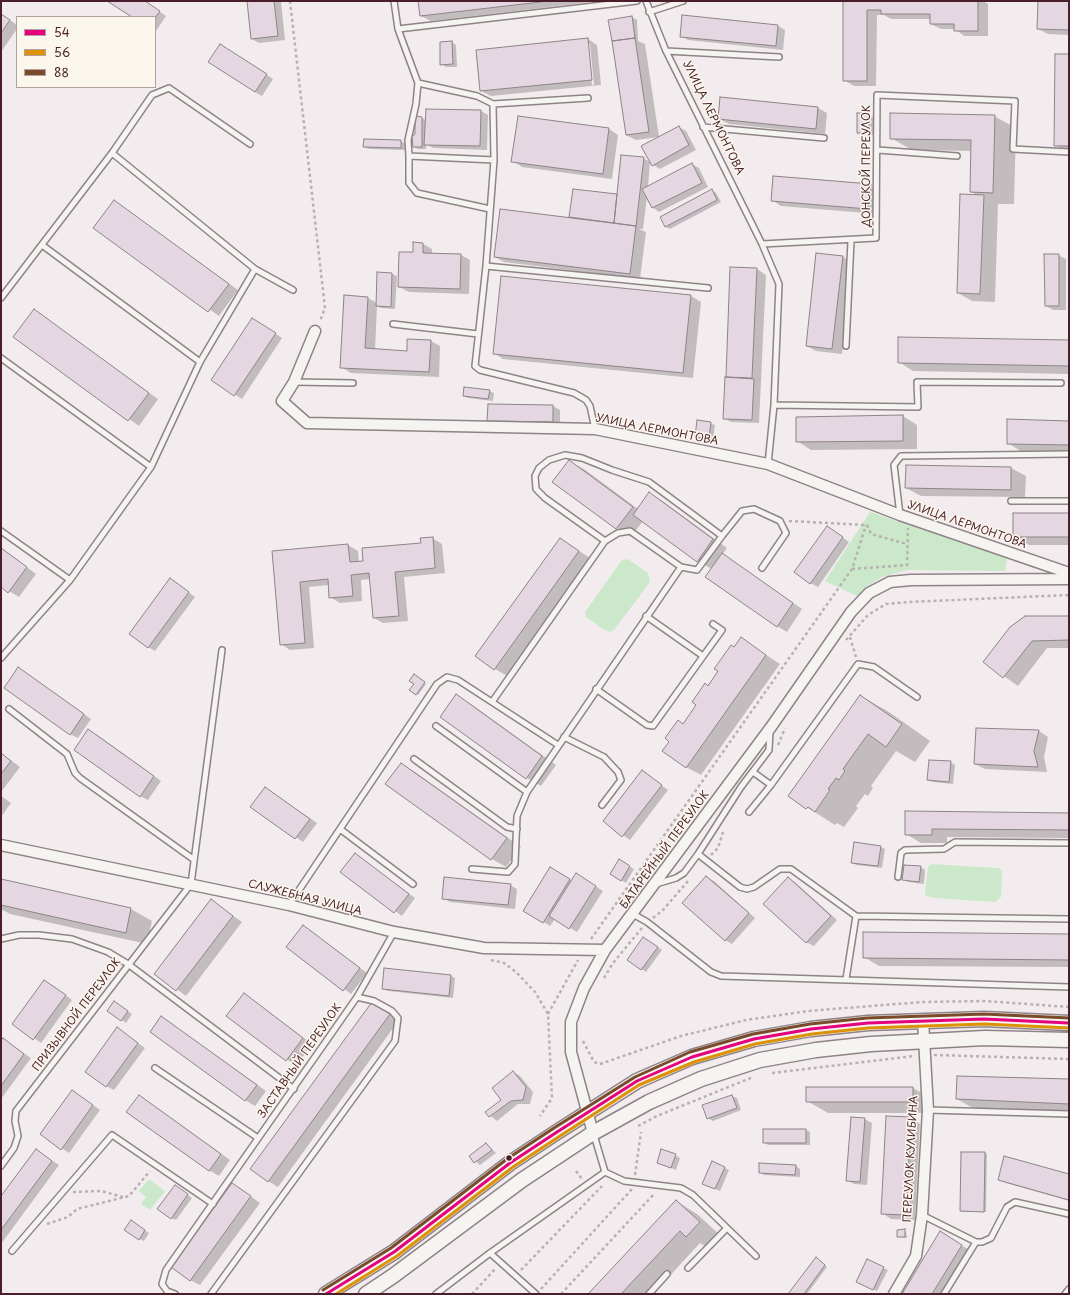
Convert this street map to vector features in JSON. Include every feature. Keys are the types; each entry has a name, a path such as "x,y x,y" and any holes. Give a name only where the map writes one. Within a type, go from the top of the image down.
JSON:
{"main road":[{"path":"326,1294 394,1252 510,1163 587,1112 637,1081 692,1057 754,1039 811,1029 868,1023 984,1019 1069,1023"},
{"path":"366,1294 393,1276 522,1180 593,1133 649,1102 701,1079 760,1060 816,1050 924,1040 985,1038 1069,1040"}],"street":[{"name":"УЛИЦА ЛЕРМОНТОВА","path":"316,331 294,382 282,401 307,423 595,429 768,464 900,515 1069,573"},
{"name":"БАТАРЕЙНЫЙ ПЕРЕУЛОК","path":"593,1133 571,1052 571,1022 584,988 605,950 771,727 851,612 869,593 890,582 911,580 1069,579"},
{"name":"СЛУЖЕБНАЯ УЛИЦА","path":"1,845 289,905 394,932 484,948 605,950"},
{"name":"ПЕРЕУЛОК КУЛИБИНА","path":"894,1294 916,1256 922,1215 928,1110 923,1020"}],"lane":[{"path":"394,1 398,29 418,83 416,104 408,140 409,183 417,193 490,210"},
{"path":"398,29 637,1"},
{"name":"УЛИЦА ЛЕРМОНТОВА","path":"646,1 649,12 666,51 762,244"},
{"path":"649,12 683,1"},
{"path":"666,51 778,57"},
{"path":"418,83 477,96 493,104 588,98"},
{"path":"1,298 112,153 152,95 169,88 250,144"},
{"name":"ДОНСКОЙ ПЕРЕУЛОК","path":"762,244 851,241 876,238 878,150 877,95 1015,101 1013,149 1069,152"},
{"path":"493,104 494,160 486,266 475,364 477,369 574,393 586,400 590,406 595,429"},
{"path":"703,127 824,138"},
{"path":"878,150 957,156"},
{"path":"112,153 255,269 293,290"},
{"path":"409,156 494,160"},
{"path":"846,346 851,241"},
{"path":"762,244 779,284 774,405 768,464"},
{"path":"42,245 200,362"},
{"path":"486,266 708,288"},
{"path":"1,658 70,580 151,467 200,362 255,269"},
{"path":"393,324 478,334"},
{"path":"1,358 151,467"},
{"path":"294,382 353,383"},
{"path":"774,405 918,406 917,382 1061,383"},
{"path":"900,515 894,465 901,456 1069,454"},
{"path":"604,541 545,498 536,489 535,476 539,468 550,460 565,455 582,458 649,482 722,536"},
{"path":"1011,501 1069,501"},
{"path":"492,702 604,541 618,533 630,531 681,567 697,570 742,511 754,509 780,521 786,533 762,568"},
{"path":"1,531 70,580"},
{"path":"472,869 508,872 515,864 517,816 527,792 596,689 681,567"},
{"path":"646,616 703,656"},
{"path":"596,689 646,725 653,726 722,630 713,624"},
{"path":"191,884 193,859 222,650"},
{"path":"749,812 771,785 858,664 874,667 917,697"},
{"path":"289,905 437,684 447,678 458,680 558,745"},
{"path":"9,709 67,754 75,773 80,778 193,859"},
{"path":"436,726 527,792"},
{"path":"655,884 676,878 684,873 769,750 771,727"},
{"path":"564,737 604,757 618,772 621,780 602,805"},
{"path":"414,759 506,827 517,830"},
{"path":"753,772 771,785"},
{"path":"340,829 414,884"},
{"path":"898,877 901,853 905,850 944,849 955,842 1069,843"},
{"path":"698,854 740,887 747,889 754,887 780,870 792,869 856,916 1069,919"},
{"name":"ПРИЗЫВНОЙ ПЕРЕУЛОК","path":"1,1166 14,1148 18,1136 15,1121 16,1111 191,884"},
{"path":"633,914 647,922 711,972 721,976 1069,987"},
{"path":"846,979 856,916"},
{"name":"ЗАСТАВНЫЙ ПЕРЕУЛОК","path":"175,1294 167,1291 162,1284 166,1270 357,997 394,932"},
{"path":"1,940 19,935 39,934 72,939 108,952 128,964 294,1088"},
{"path":"211,1294 395,1041 398,1018 392,1011 374,1001 357,997"},
{"path":"155,1068 258,1138"},
{"path":"928,1110 1069,1114"},
{"name":"БАТАРЕЙНЫЙ ПЕРЕУЛОК","path":"593,1133 605,1172"},
{"path":"12,1252 112,1135 213,1204"},
{"path":"436,1294 490,1253 605,1172 624,1181 682,1188 693,1195 756,1256"},
{"path":"922,1215 976,1242 987,1241 991,1238 1007,1207 1015,1202 1069,1214"},
{"path":"688,1268 727,1228"},
{"path":"944,1294 976,1242"},
{"path":"490,1253 536,1294"},
{"path":"649,1294 667,1274"},
{"path":"1065,1294 1069,1289"}],"path":[{"path":"290,1 325,308 316,331"},
{"path":"852,569 907,565 907,544 910,518"},
{"path":"780,521 866,525"},
{"path":"866,525 871,534 907,544"},
{"path":"548,1014 584,950 852,569 866,525"},
{"path":"842,646 868,615 886,604 1069,595"},
{"path":"850,636 858,664"},
{"path":"600,983 613,964 647,922"},
{"path":"488,960 504,963 516,972 535,992 548,1014 552,1098 540,1116"},
{"path":"581,1038 590,1057 594,1062 600,1064 681,1036 746,1020 808,1011 922,1002 985,1001 1069,1007"},
{"path":"770,1073 925,1055 1069,1059"},
{"path":"638,1126 656,1116 755,1076"},
{"path":"536,1294 634,1188 641,1132"},
{"path":"30,1231 68,1217 77,1209 129,1196 156,1165"},
{"path":"516,1276 612,1175"},
{"path":"561,1294 658,1190"},
{"path":"62,1193 101,1191 124,1197"},
{"path":"472,1294 501,1263"}],"green space":[{"path":"870,512 1007,558 1005,571 907,570 882,577 867,586 857,596 825,581"},
{"path":"628,559 648,573 650,582 614,630 610,632 586,617 585,612 622,560"},
{"path":"931,864 999,868 1002,871 1001,897 995,902 934,898 926,896 925,892 928,867"},
{"path":"149,1179 165,1191 150,1210 141,1204 146,1197 139,1191"}],"building":[{"path":"107,1 145,1 160,11 156,17 130,16"},
{"path":"247,1 274,1 278,36 251,39"},
{"path":"418,1 549,1 420,16"},
{"path":"843,1 978,1 978,31 954,31 954,24 930,24 930,14 881,14 881,10 867,10 867,81 843,81"},
{"path":"1038,1 1069,1 1069,30 1037,29"},
{"path":"1,14 10,20 1,33"},
{"path":"682,15 778,25 776,46 680,37"},
{"path":"632,16 635,38 612,41 608,20"},
{"path":"588,38 592,80 480,91 476,50"},
{"path":"635,38 649,132 626,135 612,41"},
{"path":"452,41 453,64 440,65 440,42"},
{"path":"220,44 267,74 255,92 208,62"},
{"path":"1055,54 1069,54 1069,146 1054,146"},
{"path":"720,97 818,107 816,129 718,119"},
{"path":"426,109 481,110 480,146 424,145"},
{"path":"857,113 869,113 869,133 857,133"},
{"path":"890,113 995,115 993,193 970,192 971,140 890,139"},
{"path":"415,116 422,117 422,147 413,147 412,137 415,134"},
{"path":"518,116 609,128 603,174 511,162"},
{"path":"679,126 689,145 652,166 641,146"},
{"path":"364,139 401,140 401,148 363,147"},
{"path":"621,155 644,157 636,226 614,223"},
{"path":"692,163 702,183 652,208 642,189"},
{"path":"773,176 871,184 868,209 771,201"},
{"path":"573,189 617,194 614,223 569,217"},
{"path":"712,189 717,200 665,227 660,217"},
{"path":"960,194 984,195 980,294 957,293"},
{"path":"114,200 229,284 208,312 93,228"},
{"path":"500,209 636,226 630,274 494,257"},
{"path":"413,242 423,243 423,253 461,254 460,289 398,287 399,252 413,252"},
{"path":"816,253 843,256 832,349 806,346"},
{"path":"1044,254 1059,254 1059,306 1045,306"},
{"path":"730,267 757,268 752,378 726,377"},
{"path":"377,272 392,273 391,307 376,306"},
{"path":"501,276 691,295 683,373 493,354"},
{"path":"344,295 368,297 365,348 407,351 407,339 431,340 429,372 340,368"},
{"path":"34,309 149,393 128,421 13,337"},
{"path":"252,318 276,333 234,396 211,380"},
{"path":"898,337 1069,340 1069,366 898,363"},
{"path":"725,377 754,379 752,420 723,419"},
{"path":"464,387 490,390 488,399 463,396"},
{"path":"488,404 553,405 553,422 487,421"},
{"path":"903,415 903,441 796,442 796,417"},
{"path":"1007,419 1069,421 1069,445 1007,444"},
{"path":"697,420 711,422 709,439 695,437"},
{"path":"569,460 633,507 616,529 552,482"},
{"path":"906,465 1011,467 1011,490 905,488"},
{"path":"649,492 713,539 697,562 633,515"},
{"path":"1013,513 1069,513 1069,537 1013,537"},
{"path":"827,526 843,537 810,584 794,572"},
{"path":"433,537 435,568 395,572 399,616 373,618 369,573 351,575 353,596 329,598 328,579 300,582 305,643 280,645 272,551 348,544 350,562 363,561 362,548 421,543 420,538"},
{"path":"560,538 579,551 494,670 475,656"},
{"path":"1,548 27,567 8,593 1,587"},
{"path":"722,553 793,603 777,627 705,577"},
{"path":"170,578 189,592 148,648 129,634"},
{"path":"1025,616 1069,616 1069,640 1032,641 1003,678 983,662 1010,627"},
{"path":"741,637 766,655 686,768 662,751 669,742 665,738 678,720 683,724 696,705 692,702 705,683 708,686 718,671 714,669 731,645 734,647"},
{"path":"18,667 84,714 70,735 4,688"},
{"path":"414,674 425,682 416,695 409,690 414,684 409,681"},
{"path":"456,694 542,756 526,779 440,717"},
{"path":"860,695 902,724 886,747 868,734 843,769 845,771 839,780 836,778 828,789 830,790 815,812 808,807 806,809 788,796"},
{"path":"976,728 1039,730 1034,751 1038,767 974,764"},
{"path":"88,729 154,776 140,797 74,750"},
{"path":"1,753 11,761 1,774"},
{"path":"929,760 951,761 949,782 927,780"},
{"path":"401,763 507,838 491,860 385,784"},
{"path":"642,770 662,785 622,837 603,821"},
{"path":"265,787 310,819 295,839 250,807"},
{"path":"905,811 1069,813 1069,830 932,829 932,835 905,835"},
{"path":"854,842 881,846 878,866 851,863"},
{"path":"355,853 409,894 394,913 340,872"},
{"path":"619,859 630,866 621,881 610,874"},
{"path":"904,865 921,866 919,882 902,880"},
{"path":"550,867 570,879 543,923 523,911"},
{"path":"576,873 596,886 569,929 549,916"},
{"path":"706,876 749,913 725,941 682,903"},
{"path":"444,877 511,884 508,905 442,899"},
{"path":"788,877 831,916 806,943 763,904"},
{"path":"1,879 131,908 126,933 1,905"},
{"path":"211,899 233,916 176,991 154,974"},
{"path":"303,925 360,968 343,991 286,947"},
{"path":"863,932 1069,934 1069,960 863,958"},
{"path":"643,937 658,947 641,970 627,960"},
{"path":"384,968 451,975 449,996 382,989"},
{"path":"44,980 66,995 33,1040 12,1024"},
{"path":"244,993 303,1038 286,1061 226,1016"},
{"path":"114,1001 128,1011 121,1021 107,1011"},
{"path":"372,1002 390,1014 268,1182 250,1169"},
{"path":"161,1016 257,1085 245,1101 150,1032"},
{"path":"117,1027 138,1043 106,1087 85,1072"},
{"path":"3,1038 24,1054 1,1086 1,1041"},
{"path":"513,1071 526,1087 523,1100 511,1101 489,1117 485,1112 501,1100 492,1088"},
{"path":"957,1076 1069,1079 1069,1104 956,1099"},
{"path":"806,1087 913,1087 913,1102 806,1102"},
{"path":"72,1090 93,1105 61,1150 40,1134"},
{"path":"139,1095 221,1154 209,1171 126,1112"},
{"path":"732,1095 737,1108 707,1119 702,1105"},
{"path":"886,1116 911,1117 906,1215 881,1214"},
{"path":"851,1117 865,1118 860,1182 846,1181"},
{"path":"763,1129 806,1129 806,1143 763,1143"},
{"path":"486,1143 492,1150 474,1163 469,1156"},
{"path":"36,1149 52,1161 1,1230 1,1196"},
{"path":"661,1149 676,1154 671,1168 657,1163"},
{"path":"961,1152 985,1152 984,1212 960,1211"},
{"path":"1004,1156 1069,1174 1069,1200 998,1180"},
{"path":"712,1161 725,1167 715,1189 702,1184"},
{"path":"759,1163 796,1165 795,1175 759,1173"},
{"path":"232,1183 251,1196 190,1281 171,1267"},
{"path":"175,1185 188,1194 171,1219 157,1209"},
{"path":"676,1200 700,1222 686,1237 680,1231 621,1294 588,1294"},
{"path":"131,1220 145,1230 139,1240 124,1230"},
{"path":"905,1229 905,1237 897,1237 897,1230"},
{"path":"940,1231 962,1245 932,1294 902,1294"},
{"path":"816,1257 825,1265 804,1294 788,1294"},
{"path":"867,1259 884,1267 873,1290 856,1282"}],"transit line":[{"name":"88","path":"323,1290 391,1248 507,1159 554,1128 635,1077 690,1052 753,1034 810,1024 867,1018 984,1014 1069,1018"},
{"name":"54","path":"326,1294 394,1252 510,1163 557,1132 637,1081 692,1057 754,1039 811,1029 868,1023 984,1019 1069,1023"},
{"name":"56","path":"336,1294 397,1256 513,1167 560,1136 639,1085 694,1062 755,1044 812,1034 868,1028 984,1024 1069,1028"}]}
